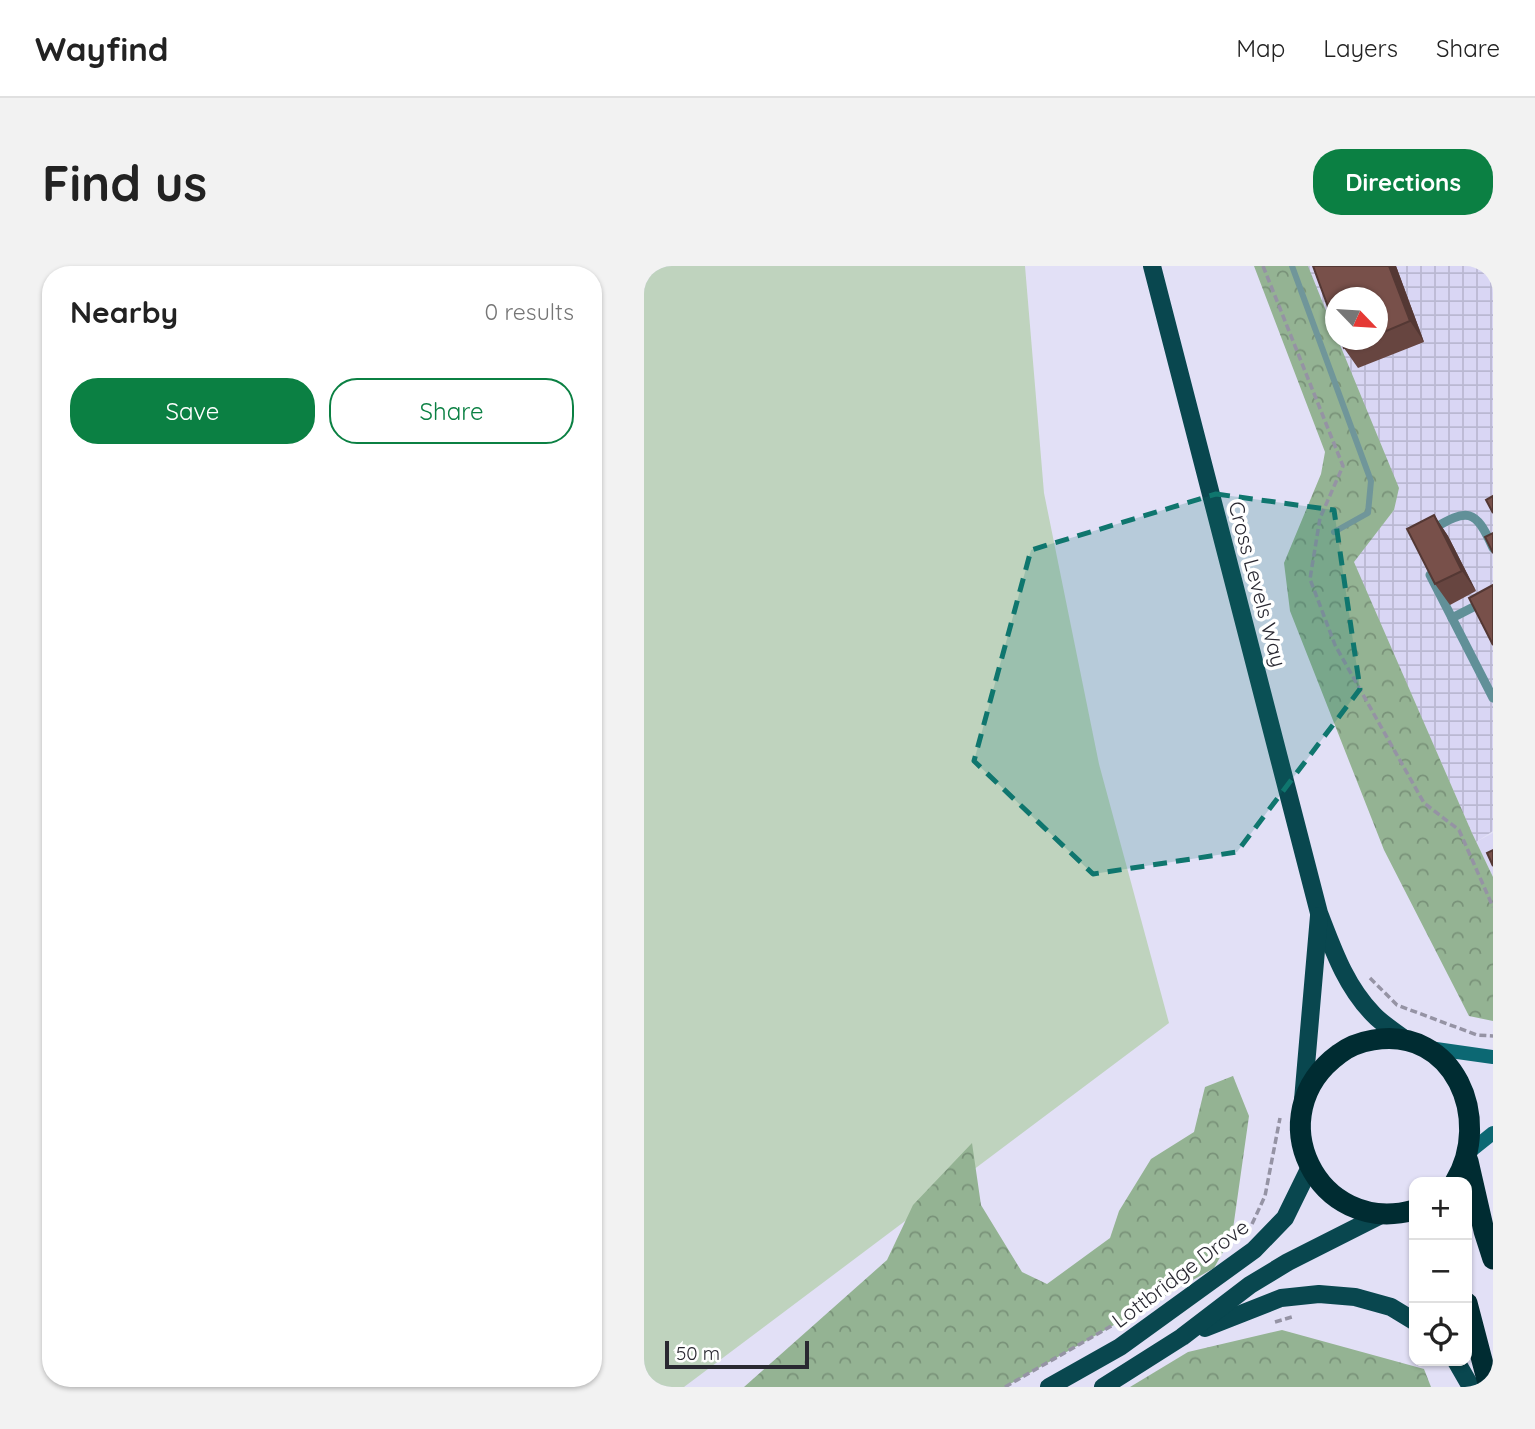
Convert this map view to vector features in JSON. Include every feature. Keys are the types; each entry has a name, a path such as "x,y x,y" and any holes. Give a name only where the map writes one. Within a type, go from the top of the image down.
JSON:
{"highway":[{"path":"1398,1213 1361,1210 1340,1201 1323,1186 1310,1167 1302,1148 1302,1107 1310,1086 1323,1067 1341,1052 1362,1042 1384,1038 1417,1044 1447,1061 1462,1080 1472,1101 1475,1125 1470,1155 1458,1177"},
{"path":"1470,1155 1484,1231 1493,1259"},
{"path":"1472,1322 1489,1387"}],"main road":[{"name":"Cross Levels Way","path":"1152,266 1319,913 1351,987 1374,1015 1417,1044"},
{"name":"Cross Levels Way","path":"1302,1107 1319,913"},
{"name":"Lottbridge Drove","path":"1049,1387 1120,1347 1254,1250 1285,1218 1310,1167"},
{"path":"1103,1387 1182,1337 1250,1285 1288,1262 1398,1213"},
{"path":"1182,1337 1281,1298 1319,1294 1355,1297 1391,1307 1409,1318"},
{"path":"1459,1366 1471,1387"}],"street":[{"path":"1417,1044 1493,1057"},
{"path":"1470,1155 1493,1133"}],"lane":[{"path":"1423,535 1456,516 1469,516 1482,523 1493,548"},
{"path":"1424,562 1493,698"},
{"path":"1452,618 1493,597"}],"path":[{"path":"1263,266 1343,467 1321,518 1310,579 1342,658 1424,803 1459,830 1493,908"},
{"path":"1366,975 1397,1004 1477,1035 1493,1037"},
{"path":"1251,1227 1265,1196 1280,1116"},
{"path":"1005,1387 1133,1314"},
{"path":"1273,1322 1297,1316"}],"highlighted area":[{"path":"1216,494 1334,510 1360,689 1237,852 1093,874 974,761 1031,550"}],"shaded area":[{"path":"1306,266 1493,266 1493,831 1476,842 1353,562 1394,510 1340,350 1388,350 1388,287 1325,287 1325,314"},
{"path":"1493,833 1493,877 1476,842"}],"green space":[{"path":"644,266 1025,266 1044,493 1099,764 1169,1023 684,1387 644,1387"},
{"path":"1254,266 1308,266 1325,308 1325,350 1342,350 1399,488 1394,510 1354,562 1493,877 1493,1021 1469,1016 1384,850 1290,611 1284,563 1321,474 1325,452"},
{"path":"1233,1076 1249,1116 1232,1236 1214,1268 1005,1387 744,1387 887,1260 913,1205 972,1143 981,1205 1022,1272 1047,1284 1110,1238 1119,1211 1151,1159 1194,1132 1205,1087"},
{"path":"1282,1330 1424,1369 1431,1387 1130,1387 1188,1352"}],"building":[{"path":"1313,266 1389,266 1410,321 1388,330 1388,287 1325,287 1325,299"},
{"path":"1493,496 1493,513 1486,500"},
{"path":"1434,515 1462,571 1435,584 1407,529"},
{"path":"1493,533 1493,553 1485,537"},
{"path":"1493,585 1493,645 1469,598"},
{"path":"1493,850 1493,866 1487,853"}],"waterway":[{"path":"1292,266 1371,481 1368,513 1334,532"}]}
